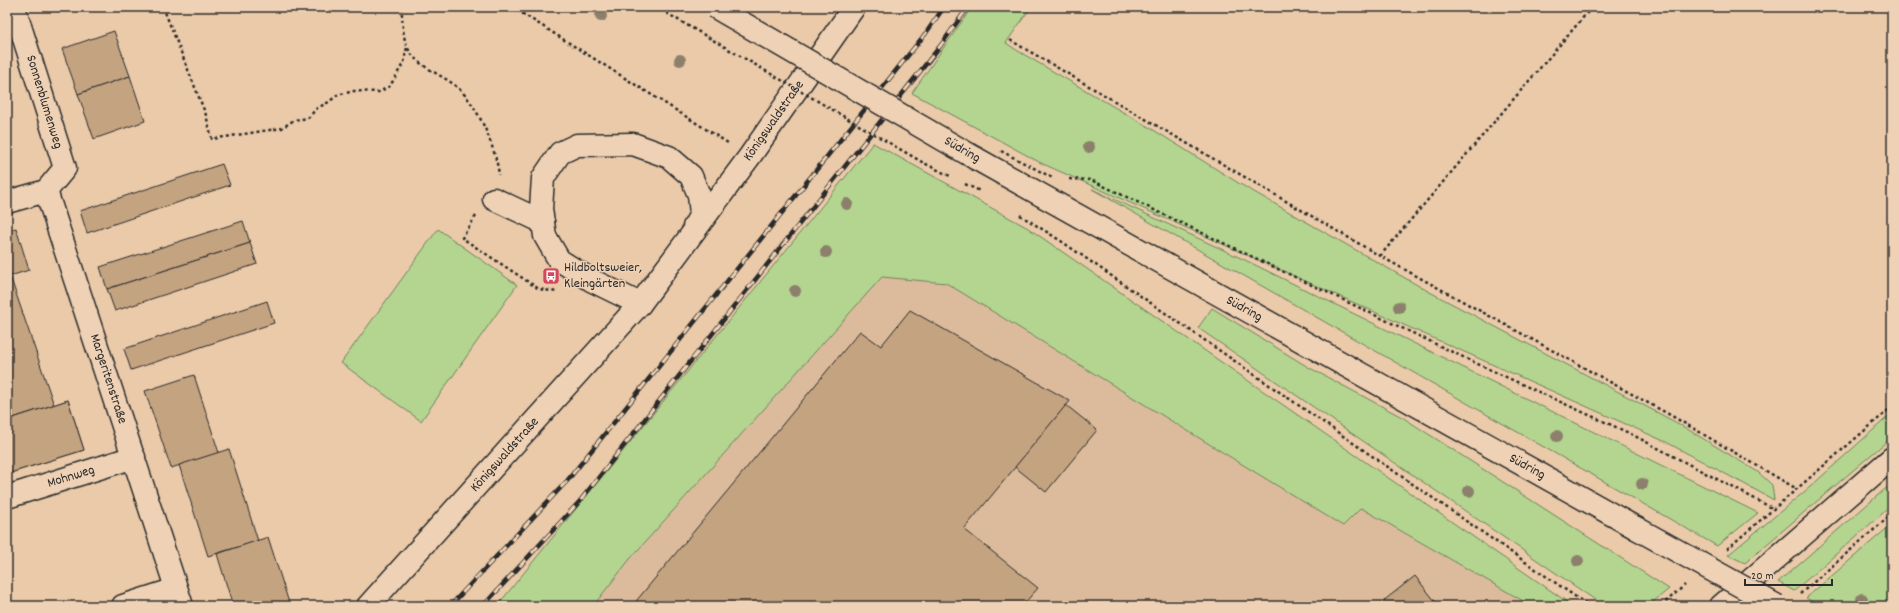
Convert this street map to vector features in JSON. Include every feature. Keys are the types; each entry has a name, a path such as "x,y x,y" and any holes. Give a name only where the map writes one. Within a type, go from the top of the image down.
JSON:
{"street":[{"name":"Sonnenblumenweg","path":"14,7 65,168 46,191"},
{"name":"Südring","path":"715,7 975,158 1777,606"},
{"name":"Königswaldstraße","path":"368,606 640,304 750,156 854,7"},
{"name":"Königswaldstraße","path":"640,304 591,280 559,260 545,236 541,209 543,178 560,153 577,145 633,144 669,157 690,176 699,195 701,214 691,234"},
{"path":"7,202 46,191"},
{"name":"Margeritenstraße","path":"46,191 179,597"},
{"path":"494,199 543,222"},
{"name":"Mohnweg","path":"7,497 134,458"},
{"path":"1721,606 1892,458"},
{"path":"123,606 179,597"}],"path":[{"path":"163,7 206,115 212,139 282,128 294,120 308,118 317,108 337,95 354,91 379,92 390,86 404,62 407,46"},
{"path":"512,7 750,156"},
{"path":"656,7 903,152 954,178"},
{"path":"1380,256 1592,7"},
{"path":"1010,40 1380,256 1672,416 1797,489"},
{"path":"1053,178 1061,179"},
{"path":"1068,179 1091,180 1484,367 1631,434 1774,509"},
{"path":"961,182 987,195"},
{"path":"1014,212 1061,241 1589,606"},
{"path":"1726,550 1892,408"},
{"path":"1797,597 1892,514"},
{"path":"1661,606 1690,580"}],"shaded area":[{"path":"882,277 946,283 1343,526 1361,508 1532,606 593,606 630,559"}],"green space":[{"path":"972,7 1031,7 1006,43 1018,51 1152,129 1240,184 1426,290 1679,424 1758,472 1772,485 1774,500 1666,442 1041,163 912,93"},
{"path":"873,143 1028,228 1573,606 1532,606 1361,508 1343,526 946,283 882,277 630,559 593,606 497,606"},
{"path":"1092,189 1245,260 1758,513 1717,546"},
{"path":"438,229 517,285 421,421 341,363"},
{"path":"1212,308 1308,367 1402,417 1669,589 1648,606 1604,606 1198,328"},
{"path":"1892,413 1892,437 1745,563 1728,555 1810,487"},
{"path":"1892,483 1892,505 1794,591 1778,582"},
{"path":"1892,524 1892,606 1820,606 1806,598"}],"building":[{"path":"114,31 130,76 78,94 62,49"},
{"path":"130,76 145,121 94,139 78,94"},
{"path":"222,164 230,185 87,233 80,211"},
{"path":"243,221 250,243 107,289 100,267"},
{"path":"16,228 29,270 7,277 7,231"},
{"path":"250,243 257,264 115,311 107,289"},
{"path":"10,276 54,405 7,420 7,277"},
{"path":"267,301 274,323 131,370 124,349"},
{"path":"910,310 1070,401 964,529 1038,588 1022,606 632,606 860,331 881,346"},
{"path":"194,375 219,453 171,468 145,391"},
{"path":"68,400 84,450 7,474 7,420"},
{"path":"68,400 84,450 7,474 7,420"},
{"path":"1066,405 1097,430 1046,492 1015,467"},
{"path":"229,449 258,541 208,556 179,465"},
{"path":"268,537 290,606 233,606 217,554"},
{"path":"1415,576 1439,606 1377,606"}],"railway":[{"path":"450,606 567,481 926,33 944,7"},
{"path":"483,606 580,501 941,45 968,7"}],"place":[{"name":"Hildboltsweier, Kleingärten","path":"551,276"}]}
